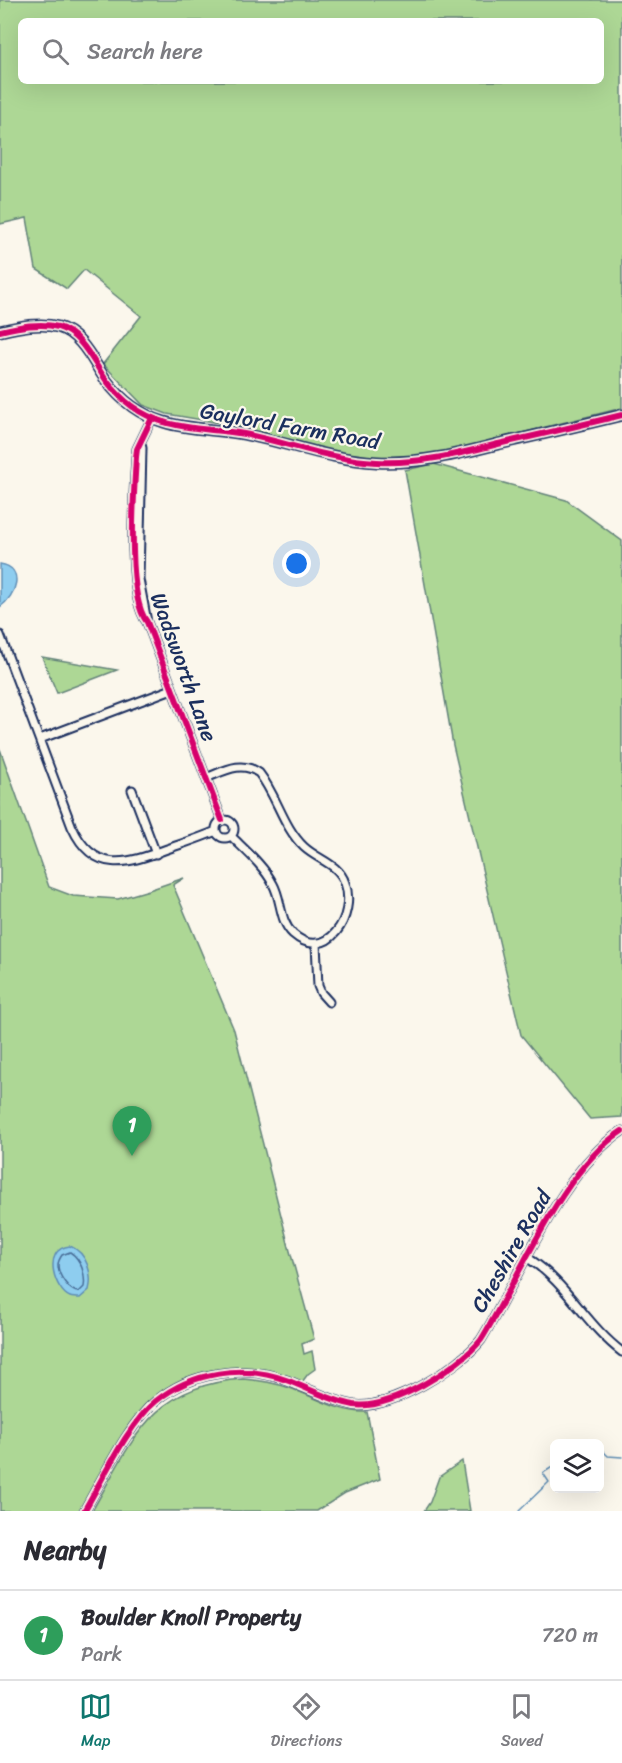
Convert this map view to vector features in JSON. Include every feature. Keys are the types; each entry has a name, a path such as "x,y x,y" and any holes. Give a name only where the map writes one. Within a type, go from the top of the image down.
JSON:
{"street":[{"name":"Gaylord Farm Road","path":"0,331 27,326 51,326 66,330 78,340 115,391 132,406 152,418 180,425 248,435 341,458 399,462 451,455 622,415"},
{"name":"Wadsworth Lane","path":"152,418 137,449 134,581 142,616 147,622 222,820"},
{"path":"0,635 72,827 83,846 97,857 116,863 140,860 216,831"},
{"path":"40,739 172,689"},
{"name":"Wadsworth Lane","path":"206,778 240,766 254,770 263,778 297,839 307,850 342,875 348,894 344,922 336,934 316,943"},
{"path":"132,790 156,854"},
{"path":"216,831 222,820 228,820 234,828 231,836"},
{"path":"216,831 223,838 231,836"},
{"path":"231,836 273,883 287,927 296,937 316,943 318,986 329,1002"},
{"name":"Cheshire Road","path":"84,1511 141,1416 170,1391 195,1379 228,1373 263,1374 283,1379 343,1402 362,1405 384,1401 426,1383 454,1366 474,1348 487,1330 555,1210 582,1169 600,1149 622,1131"},
{"path":"528,1258 553,1277 601,1333 622,1352"}],"green space":[{"path":"0,0 622,0 622,408 445,452 383,459 334,452 226,424 167,414 143,405 103,364 141,316 84,270 67,289 36,269 27,218 0,224"},
{"path":"434,464 566,500 622,541 622,1117 590,1119 521,1035 453,745 405,470"},
{"path":"42,657 117,670 57,693"},
{"path":"0,749 49,887 73,896 118,899 184,878 173,885 234,1030 314,1339 302,1344 304,1354 312,1351 315,1369 302,1382 270,1372 236,1368 203,1372 186,1377 166,1388 136,1416 79,1511 0,1511"},
{"path":"243,1379 290,1388 337,1407 367,1412 380,1479 345,1493 317,1511 92,1511 134,1440 148,1421 166,1405 186,1392 212,1383"},
{"path":"462,1461 470,1511 424,1511 430,1502 439,1477"}],"water":[{"path":"0,564 13,571 16,583 6,602 0,607"},
{"path":"70,1246 85,1259 89,1271 89,1290 80,1298 70,1297 65,1293 54,1271 55,1255 61,1249"}],"waterway":[{"path":"604,1452 608,1456 622,1457"},
{"path":"519,1511 549,1482 543,1473 550,1469"}],"cycle path":[{"path":"0,331 44,325 66,331 80,342 118,394 131,406 155,419 183,427 244,434 360,461 393,462 439,458 622,415"},
{"path":"152,418 137,449 136,457 133,543 136,590 140,609 147,622 222,820"},
{"path":"84,1511 136,1423 156,1401 185,1383 218,1374 253,1372 286,1380 345,1403 369,1405 386,1401 423,1385 457,1363 481,1340 561,1198 600,1149 622,1131"}],"place":[{"name":"Boulder Knoll Property","path":"132,1156"}]}
